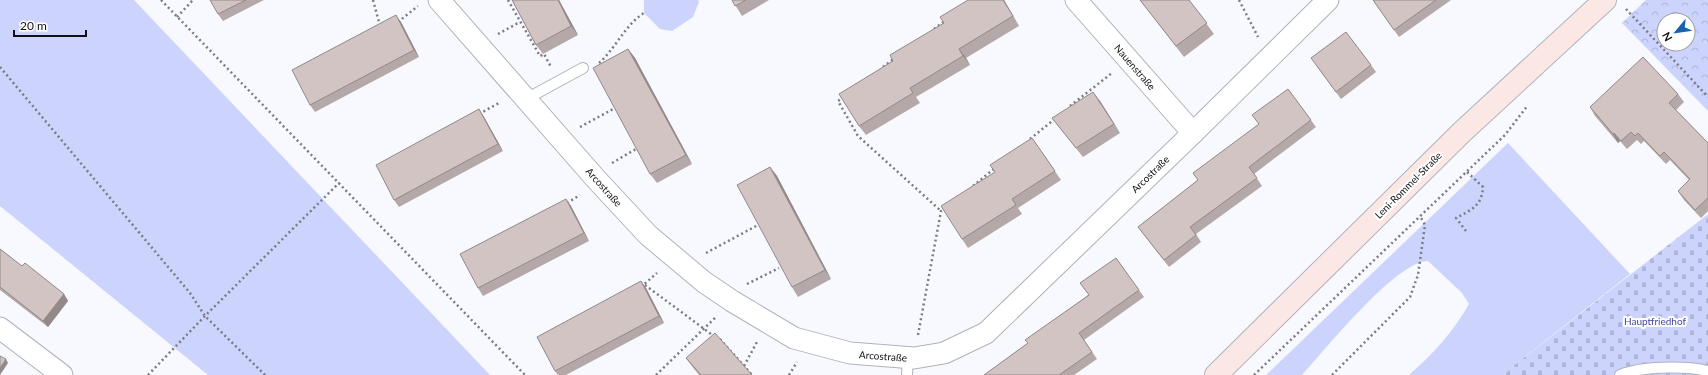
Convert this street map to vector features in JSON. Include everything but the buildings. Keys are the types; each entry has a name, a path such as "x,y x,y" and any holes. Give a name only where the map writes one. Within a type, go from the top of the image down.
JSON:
{"main road":[{"name":"Leni-Rommel-Straße","path":"1216,375 1457,137 1613,2"}],"street":[{"name":"Arcostraße","path":"439,0 648,235 704,282 732,301 794,338 850,353 911,358 944,353 986,333 1328,0"},
{"name":"Nauenstraße","path":"1076,0 1193,133"},
{"path":"0,328 62,375"}],"lane":[{"path":"526,99 583,68"},
{"path":"1620,375 1656,368 1695,368 1708,371"}],"path":[{"path":"161,0 525,375"},
{"path":"177,17 193,0"},
{"path":"373,0 381,31"},
{"path":"508,0 540,56 544,54 559,82"},
{"path":"1239,0 1259,38"},
{"path":"1613,2 1708,97"},
{"path":"392,26 417,6"},
{"path":"583,68 590,70 607,57 636,18 644,13"},
{"path":"929,33 951,16"},
{"path":"496,35 520,22"},
{"path":"881,69 900,55"},
{"path":"0,67 185,288 205,316 265,375"},
{"path":"1065,111 1114,71"},
{"path":"850,92 838,101 858,136 941,211"},
{"path":"1254,375 1467,172 1505,134 1529,104"},
{"path":"475,116 496,105"},
{"path":"578,128 615,108"},
{"path":"1028,141 1059,116"},
{"path":"610,164 636,149"},
{"path":"972,187 1000,164"},
{"path":"1466,231 1456,218 1474,209 1482,193 1482,187 1467,172"},
{"path":"148,375 205,316 339,183"},
{"path":"563,205 577,198"},
{"path":"911,358 941,211 947,206"},
{"path":"1332,375 1410,297 1418,275 1425,225 1420,216"},
{"path":"702,256 758,225"},
{"path":"741,287 778,268"},
{"path":"638,288 645,285 654,275"},
{"path":"645,285 722,340 752,375"},
{"path":"656,375 719,314"},
{"path":"744,366 757,342"},
{"path":"789,375 795,365"}],"green space":[{"path":"0,0 134,0 490,375 208,375 0,206"},
{"path":"644,0 698,0 699,2 693,17 672,31 660,29 644,13"},
{"path":"1646,0 1708,0 1708,111 1622,23"},
{"path":"1508,143 1630,274 1512,367 1504,375 1409,375 1442,342 1469,304 1462,293 1428,261 1414,265 1398,275 1380,290 1302,375 1266,375"},
{"name":"Hauptfriedhof","path":"1708,214 1708,375 1504,375 1512,367"}]}
